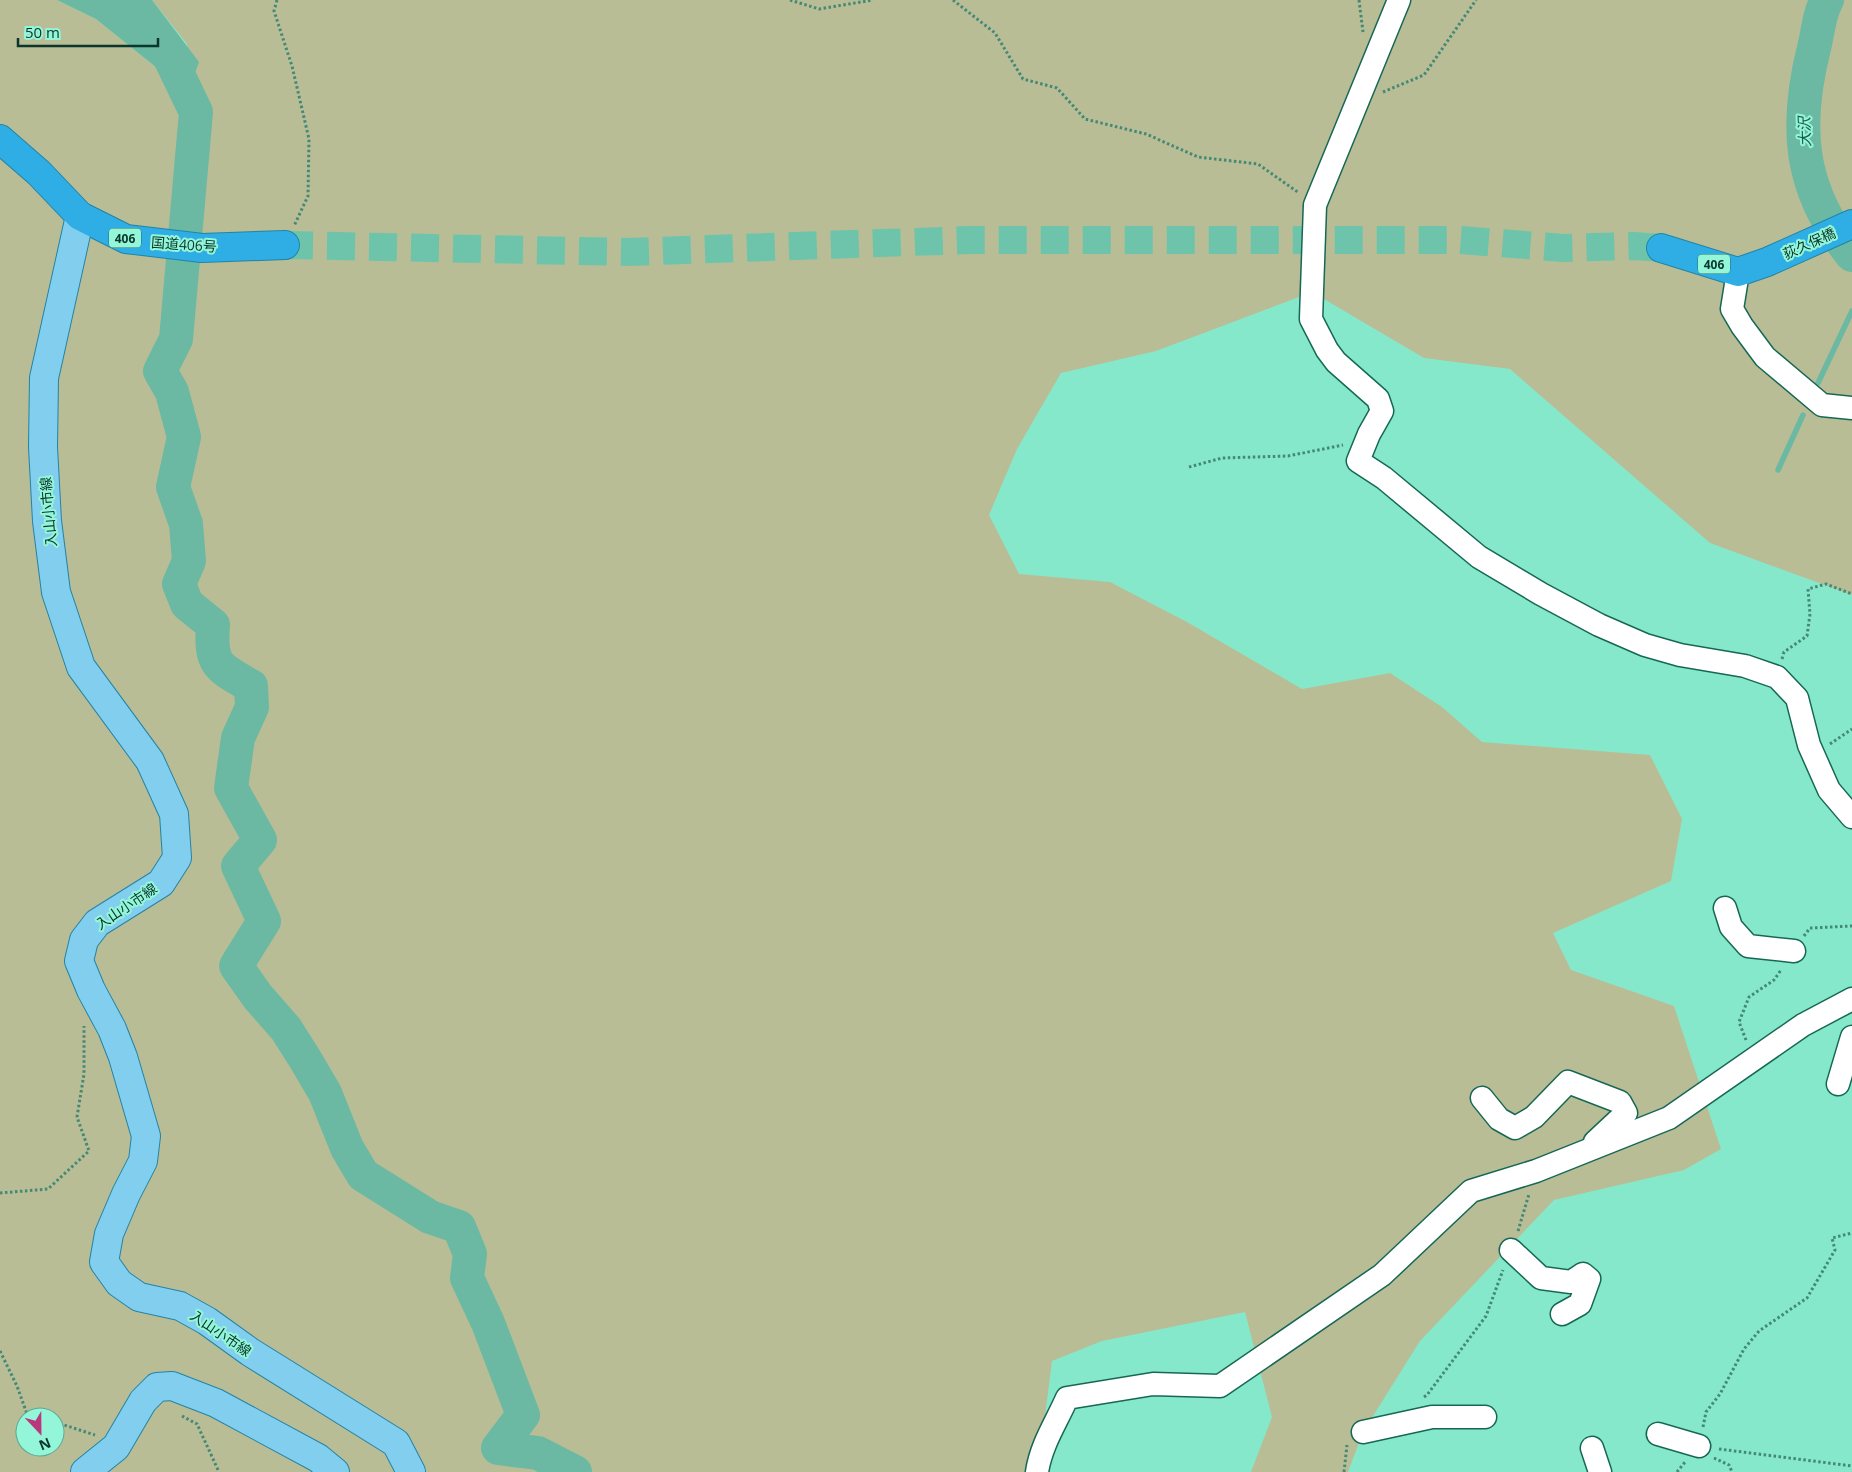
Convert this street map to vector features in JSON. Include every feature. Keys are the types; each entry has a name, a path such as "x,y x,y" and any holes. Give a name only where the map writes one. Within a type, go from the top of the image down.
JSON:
{"highway":[{"name":"国道406号","path":"0,139 39,173 80,216 126,239 202,248 285,246"},
{"name":"荻久保橋","path":"1738,272 1767,262 1852,224"},
{"name":"406","path":"1661,248 1738,272"}],"main road":[{"name":"入山小市線","path":"80,216 44,378 43,447 47,521 56,592 81,668 150,761 174,814 177,858 161,883 97,923 84,940 79,961 91,990 112,1029 123,1057 146,1136 143,1161 109,1234 104,1262 119,1283 139,1298 180,1306 207,1321 250,1352 396,1443 411,1472"},
{"path":"85,1472 116,1447 143,1402 157,1387 172,1386 224,1408 318,1458 335,1472"}],"street":[{"path":"1399,0 1315,205 1311,319 1336,362 1378,399 1382,411 1366,440 1358,461 1384,478 1480,557 1541,594 1599,625 1645,645 1680,655 1745,666 1777,677 1797,698 1809,744 1829,790 1852,817"},
{"path":"1738,272 1732,309 1765,357 1822,405 1852,408"},
{"path":"1725,908 1731,927 1748,946 1794,951"},
{"path":"1037,1472 1045,1442 1054,1428 1067,1398 1153,1384 1220,1386 1382,1274 1471,1191 1536,1171 1669,1118 1803,1025 1852,999"},
{"path":"1838,1084 1852,1037"},
{"path":"1482,1098 1499,1119 1515,1128 1534,1117 1568,1082 1620,1102 1626,1113 1585,1152"},
{"path":"1511,1250 1541,1278 1571,1282 1583,1274 1589,1279 1580,1304 1562,1314"},
{"path":"1363,1432 1432,1417 1485,1417"},
{"path":"1658,1434 1699,1446"},
{"path":"1592,1448 1600,1472"}],"path":[{"path":"278,0 274,11 292,66 309,139 308,196 285,246"},
{"path":"790,0 819,9 873,0"},
{"path":"953,0 996,33 1023,79 1057,88 1085,119 1146,134 1198,157 1258,164 1315,205"},
{"path":"1357,103 1424,75 1476,0"},
{"path":"1189,467 1222,458 1288,456 1366,440"},
{"path":"1777,677 1784,652 1807,636 1810,614 1808,589 1826,584 1852,594"},
{"path":"1757,1057 1744,1037 1739,1022 1749,997 1774,980 1810,928 1852,926"},
{"path":"0,1193 48,1189 89,1152 77,1117 84,1074 84,1025"},
{"path":"1420,1399 1427,1395 1486,1316 1521,1223 1536,1171"},
{"path":"1677,1472 1699,1446 1706,1412 1720,1394 1744,1349 1759,1331 1807,1298 1835,1250 1832,1238 1852,1233"},
{"path":"0,1351 17,1386 24,1407"},
{"path":"1344,1472 1348,1444 1363,1432"},
{"path":"1699,1446 1852,1466"}],"green space":[{"path":"0,0 57,0 96,19 167,76 188,104 198,105 191,84 187,44 152,0 1852,0 1852,595 1710,543 1510,369 1424,358 1312,292 1156,351 1061,373 1017,449 989,515 1019,574 1110,582 1187,622 1302,689 1390,673 1442,707 1482,742 1650,755 1682,819 1671,881 1553,933 1571,970 1674,1006 1721,1149 1684,1170 1554,1200 1420,1341 1363,1432 1348,1472 1251,1472 1272,1417 1245,1312 1102,1341 1052,1361 1038,1472 0,1472"}],"water":[{"path":"57,0 152,0 199,62 191,84 198,105 188,104 167,76 96,19"}],"waterway":[{"path":"110,0 169,56 196,112 176,339 160,371 172,392 184,437 173,487 186,524 189,561 179,584 187,604 213,625 213,649 218,664 251,686 252,707 238,738 231,788 260,840 238,866 264,921 236,966 258,997 286,1029 305,1059 325,1093 347,1148 363,1175 430,1217 459,1227 470,1254 467,1278 488,1323 523,1415 498,1448 538,1453 575,1472"},
{"name":"大沢","path":"1827,0 1820,17 1808,77 1803,131 1811,182 1834,231 1852,255"},
{"path":"1818,383 1852,311"},
{"path":"1778,470 1803,415"}],"tunnel":[{"path":"285,245 628,252 968,240 1460,240 1564,248 1634,246 1661,248"}]}
